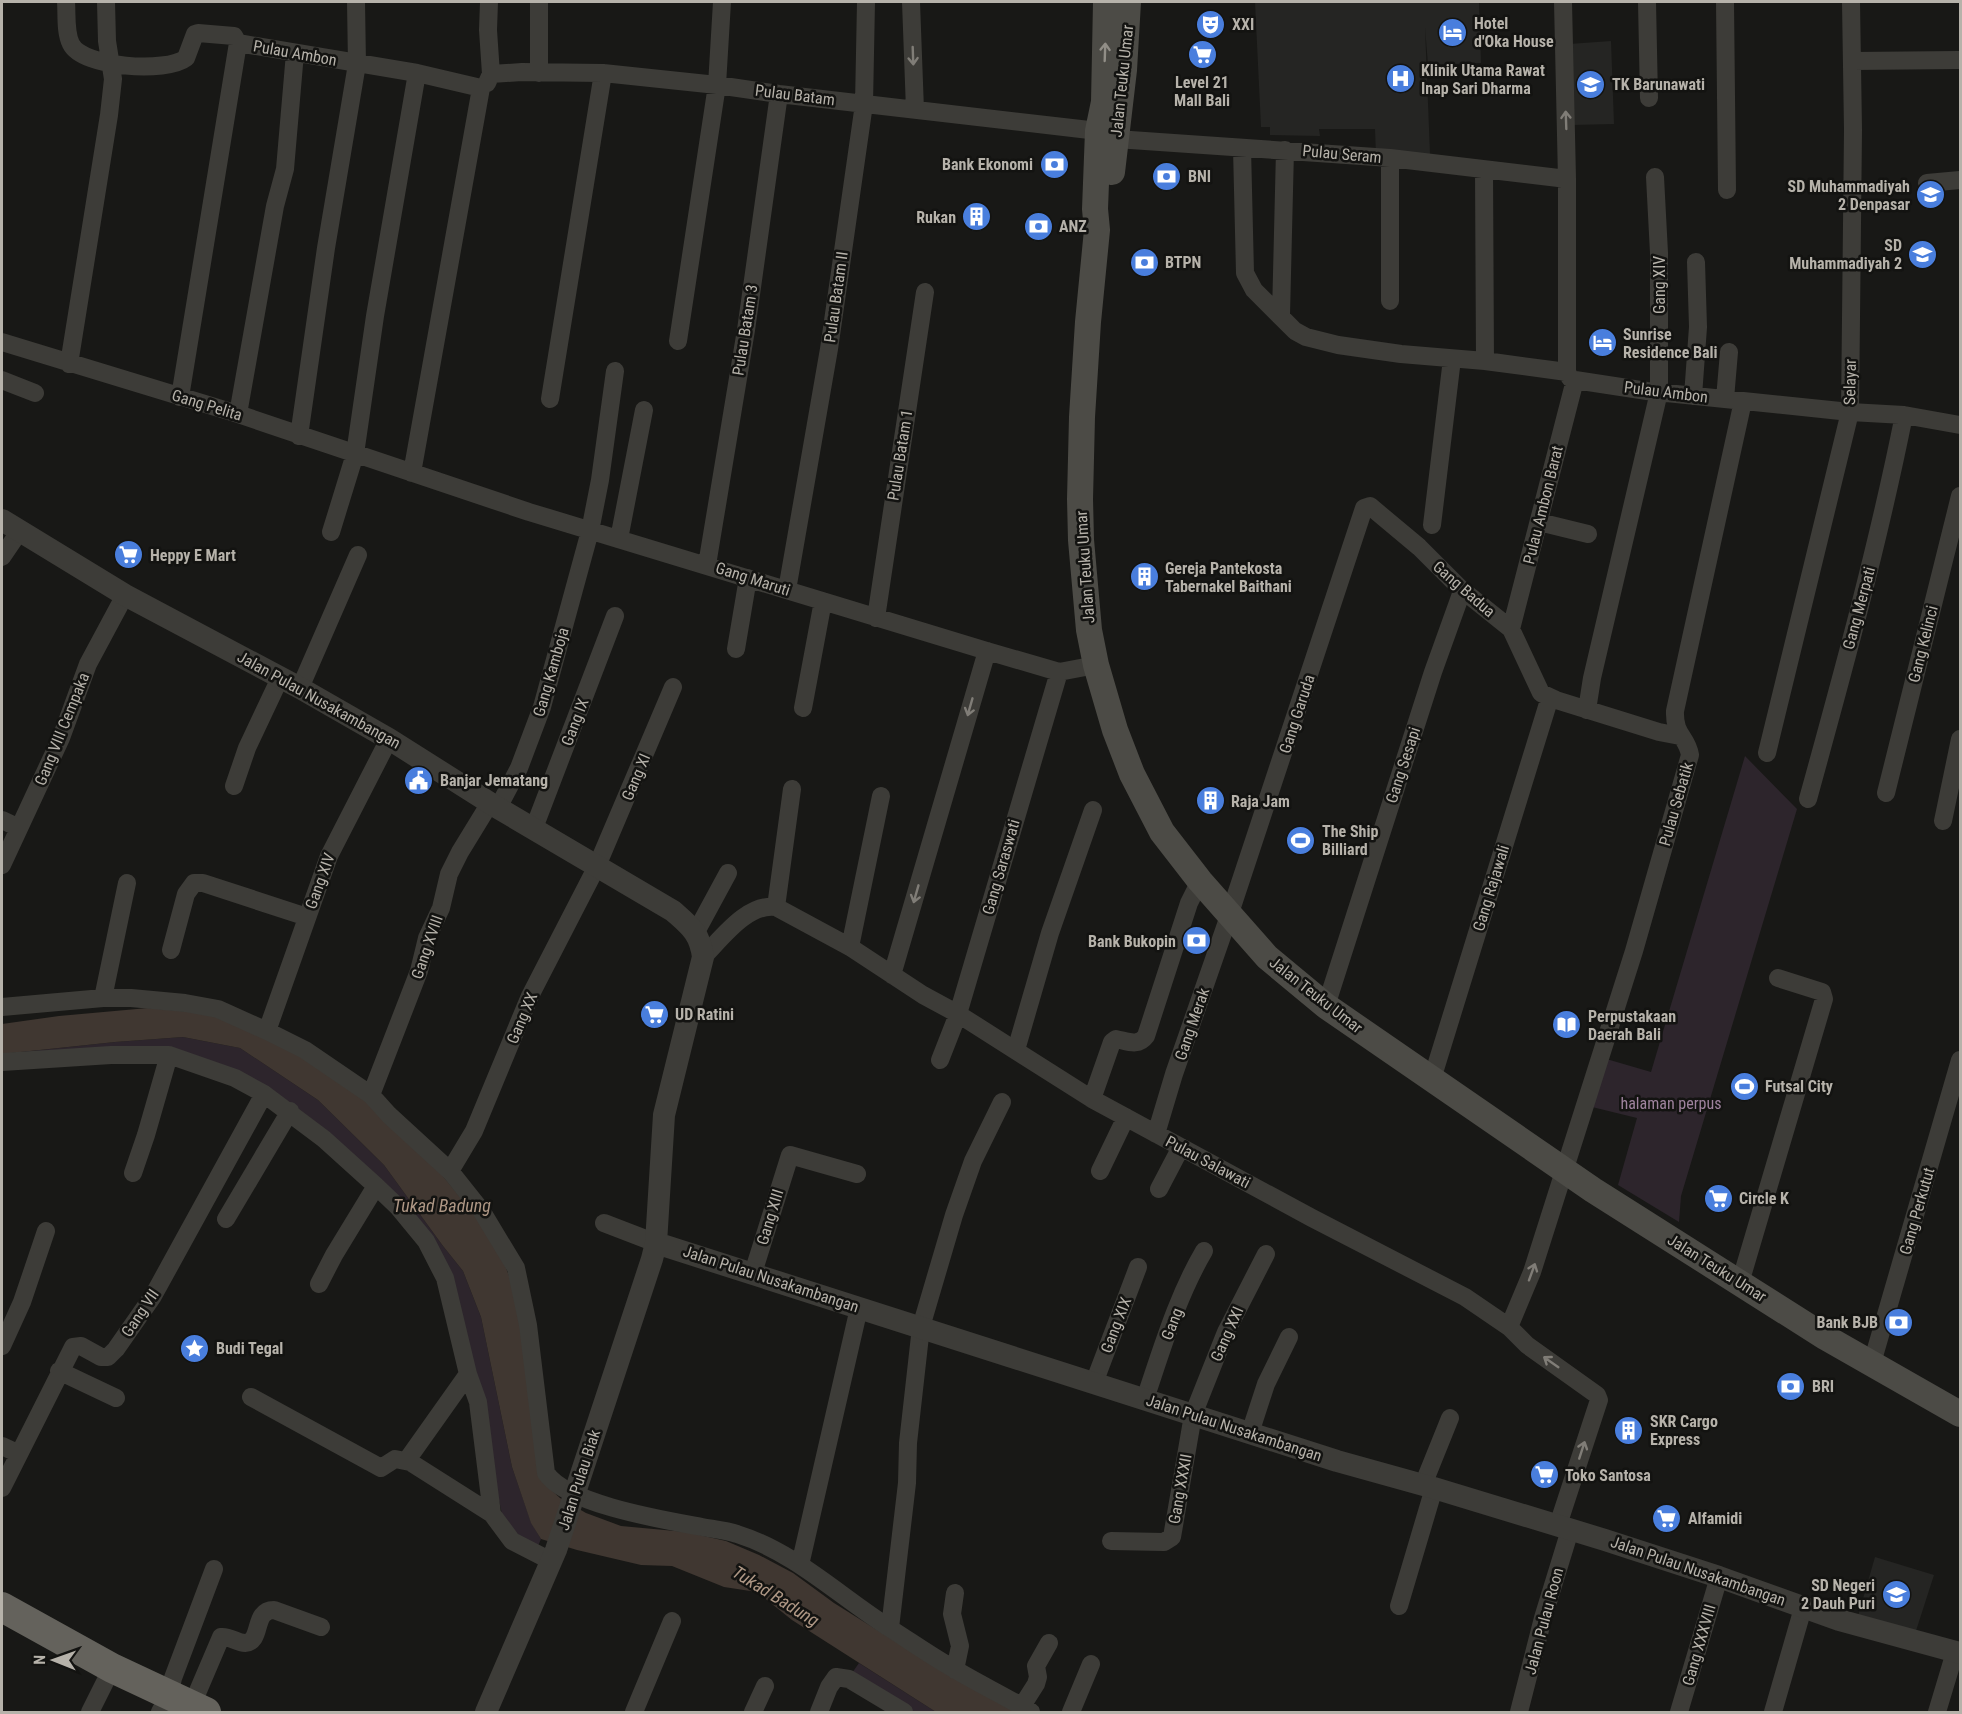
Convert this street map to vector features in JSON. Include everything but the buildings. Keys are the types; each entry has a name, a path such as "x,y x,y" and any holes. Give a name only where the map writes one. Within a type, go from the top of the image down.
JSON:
{"highway":[{"path":"2,1607 182,1707"}],"main road":[{"name":"Jalan Teuku Umar","path":"1106,2 1104,102 1109,125"},
{"name":"Jalan Teuku Umar","path":"1128,2 1124,70 1109,125 1105,209 1097,230 1085,358 1080,499 1081,540 1089,630 1096,665 1115,730 1132,774 1162,832 1229,916 1267,957 1326,1006 1593,1190 1825,1337 1960,1410"}],"street":[{"name":"Pulau Ambon","path":"66,2 71,45 82,55 112,64 156,65 181,62 186,58 193,38 198,33 234,36 238,43 357,64 486,81"},
{"path":"69,364 113,79 107,41 106,2"},
{"path":"299,436 324,259 357,64 356,2"},
{"path":"412,473 486,81 489,2"},
{"path":"539,2 539,73"},
{"path":"678,341 717,85 722,2"},
{"name":"Pulau Batam II","path":"787,590 828,349 864,104 866,2"},
{"path":"911,2 915,110"},
{"path":"1563,2 1571,376"},
{"path":"1647,2 1649,98"},
{"path":"1725,2 1727,190"},
{"name":"Selayar","path":"1767,753 1850,412 1853,61 1851,2"},
{"path":"180,396 238,43"},
{"path":"238,414 275,206 285,169 295,53"},
{"path":"1853,61 1959,60"},
{"name":"Pulau Batam","path":"486,81 522,72 603,73 915,110 1109,125"},
{"path":"331,532 355,454 375,316 417,73"},
{"path":"550,399 603,73"},
{"name":"Pulau Batam 3","path":"707,565 746,330 778,94"},
{"name":"Pulau Seram","path":"1109,125 1242,148 1390,158 1567,179"},
{"name":"Pulau Ambon","path":"1242,148 1245,273 1254,290 1295,331 1306,337 1380,351 1485,361 1659,392 1850,412 1904,415 1960,425"},
{"path":"1281,315 1285,150"},
{"path":"1390,158 1390,301"},
{"path":"1484,170 1485,361"},
{"name":"Gang XIV","path":"1587,710 1592,678 1659,392 1659,253 1655,177"},
{"path":"1927,183 1960,180"},
{"path":"1693,396 1698,327 1696,262"},
{"name":"Pulau Batam 1","path":"876,618 925,292"},
{"name":"Gang Pelita","path":"2,342 238,414 412,473"},
{"name":"Pulau Sebatik","path":"1509,1327 1532,1272 1634,951 1690,755 1686,743 1676,729 1676,711 1734,400 1729,352"},
{"path":"1432,525 1452,359"},
{"name":"Gang Kamboja","path":"494,805 519,768 542,707 590,531 600,480 615,371"},
{"name":"Pulau Ambon Barat","path":"1511,629 1539,522 1571,376"},
{"path":"2,380 35,393"},
{"path":"619,539 645,410"},
{"name":"Gang Merpati","path":"1808,799 1874,552 1904,415"},
{"name":"Gang Maruti","path":"412,473 590,531 1059,672 1096,665"},
{"name":"Gang Kelinci","path":"1886,793 1960,496"},
{"name":"Gang Badua","path":"1363,512 1366,506 1371,506 1419,547 1461,589 1511,629"},
{"name":"Gang Garuda","path":"1229,916 1363,512"},
{"path":"1539,522 1588,534"},
{"path":"2,557 10,526"},
{"name":"Jalan Pulau Nusakambangan","path":"10,526 124,595 290,682 389,739 494,805 673,911 696,932 702,944 704,957"},
{"path":"234,786 247,748 290,682 358,555"},
{"path":"736,650 748,578"},
{"name":"Gang Sesapi","path":"1326,1006 1433,672 1461,594"},
{"name":"Gang VIII Cempaka","path":"2,866 61,738 88,664 124,595"},
{"path":"803,708 823,601"},
{"name":"Gang IX","path":"534,828 615,616"},
{"path":"1511,629 1541,693 1587,710 1659,732 1680,736"},
{"path":"892,975 987,651"},
{"name":"Gang Saraswati","path":"940,1060 958,1014 1059,672"},
{"name":"Gang XI","path":"597,866 673,687"},
{"name":"Gang Rajawali","path":"1432,1079 1550,697"},
{"name":"Gang XIV","path":"267,1030 329,856 389,739"},
{"path":"1942,821 1960,739"},
{"path":"604,1223 656,1243 664,1115 704,957 747,915 768,906 776,907 792,789"},
{"path":"850,947 881,796"},
{"name":"Gang XVIII","path":"371,1095 419,971 427,938 441,908 449,874 460,852 494,805"},
{"path":"1016,1050 1050,933 1093,810"},
{"path":"2,820 19,828"},
{"name":"Gang XX","path":"450,1171 474,1131 530,996 597,866"},
{"path":"696,932 728,873"},
{"path":"1092,1099 1112,1042 1116,1039 1136,1043 1143,1041 1146,1036 1189,903 1200,881"},
{"path":"103,998 128,883"},
{"path":"171,950 186,894 194,883 202,883 307,917"},
{"name":"Pulau Salawati","path":"776,907 850,947 1092,1099 1465,1297 1509,1327 1527,1345 1597,1395 1599,1400 1564,1528"},
{"name":"Gang Merak","path":"1156,1134 1174,1074 1229,916"},
{"path":"1740,1282 1824,999 1822,992 1778,978"},
{"path":"2,1007 103,998 131,998 185,1003 218,1009 267,1030 305,1050 371,1095 388,1115 450,1171 481,1210 516,1268 528,1325 546,1473 552,1482 572,1497 626,1511 735,1533 767,1545 955,1670 1026,1709 1038,1677 1036,1666 1049,1644"},
{"path":"2,1062 111,1055 169,1055 235,1078 264,1094 290,1111 376,1186 398,1207 426,1241 446,1278 468,1374 478,1402 492,1514"},
{"path":"133,1173 169,1055"},
{"name":"Gang Perkutut","path":"1872,1363 1960,1060"},
{"name":"Gang VII","path":"2,1488 59,1371 75,1346 81,1346 104,1358 112,1354 153,1296 264,1094"},
{"path":"890,1628 907,1483 908,1443 921,1328 954,1215 973,1161 1002,1102"},
{"path":"226,1219 290,1111"},
{"path":"1100,1171 1126,1117"},
{"path":"1159,1189 1181,1147"},
{"name":"Gang XIII","path":"753,1273 790,1155 857,1174"},
{"path":"319,1284 376,1186"},
{"path":"2,1346 22,1302 46,1231"},
{"name":"Jalan Pulau Nusakambangan","path":"656,1243 1337,1461 1428,1486 1719,1577 1803,1608 1958,1652"},
{"name":"Jalan Pulau Biak","path":"486,1713 554,1555 656,1243"},
{"name":"Gang","path":"1146,1399 1168,1332 1195,1266 1204,1251"},
{"name":"Gang XXI","path":"1193,1415 1226,1332 1266,1254"},
{"name":"Gang XIX","path":"1094,1383 1138,1267"},
{"path":"800,1565 859,1308"},
{"path":"1250,1433 1266,1384 1289,1337"},
{"path":"59,1371 116,1398"},
{"path":"407,1460 468,1374"},
{"path":"251,1397 381,1468 395,1459 407,1460 492,1514 512,1541 554,1555"},
{"name":"Gang XXXII","path":"1111,1541 1164,1542 1172,1537 1193,1415"},
{"path":"1399,1606 1428,1486 1450,1418"},
{"path":"2,1446 19,1454"},
{"name":"Jalan Pulau Roon","path":"1519,1713 1564,1528"},
{"path":"182,1707 173,1677 214,1569"},
{"name":"Gang XXXVIII","path":"1679,1713 1719,1577"},
{"path":"955,1593 952,1614 960,1646 955,1670"},
{"path":"1773,1713 1803,1608"},
{"path":"182,1707 222,1636 242,1643 248,1642 255,1635 263,1614 274,1610 321,1627"},
{"path":"634,1713 672,1622"},
{"path":"1937,1713 1958,1652"},
{"path":"1071,1713 1090,1664"},
{"path":"90,1713 112,1668"},
{"path":"819,1713 829,1687 836,1677 849,1679 904,1713"},
{"path":"753,1713 765,1686"}],"shaded area":[{"path":"1255,2 1479,2 1481,63 1428,65 1425,27 1430,154 1376,156 1375,129 1319,129 1320,136 1270,135 1270,127 1261,127"},
{"name":"TK Barunawati","path":"1611,41 1614,124 1572,125 1569,44"},
{"name":"SD Negeri 2 Dauh Puri","path":"1875,1557 1934,1575 1914,1637 1858,1616"}],"green space":[{"name":"halaman perpus","path":"1745,756 1797,809 1681,1196 1679,1222 1618,1185 1637,1118 1588,1106 1603,1058 1651,1072"},
{"path":"183,1037 240,1048 318,1100 384,1165 463,1271 481,1317 512,1467 531,1522 541,1539 538,1546 531,1545 504,1523 451,1287 366,1172 203,1059 2,1054"},
{"path":"859,1663 936,1712 915,1712 858,1681 852,1673"}],"water":[{"name":"Tukad Badung","path":"148,1008 223,1015 339,1076 411,1137 495,1240 515,1291 547,1486 560,1498 586,1513 621,1526 686,1532 726,1541 759,1555 793,1573 834,1603 944,1672 1022,1712 936,1712 792,1620 757,1592 724,1587 672,1566 641,1565 541,1539 531,1523 512,1467 481,1317 463,1271 384,1165 318,1100 240,1048 183,1037 2,1054 2,1024"}],"place":[{"name":"XXI","path":"1211,24"},
{"name":"Hotel d'Oka House","path":"1453,32"},
{"name":"Level 21 Mall Bali","path":"1202,54"},
{"name":"Klinik Utama Rawat Inap Sari Dharma","path":"1400,79"},
{"name":"TK Barunawati","path":"1591,84"},
{"name":"Bank Ekonomi","path":"1054,164"},
{"name":"BNI","path":"1167,176"},
{"name":"SD Muhammadiyah 2 Denpasar","path":"1931,195"},
{"name":"Rukan","path":"977,217"},
{"name":"ANZ","path":"1038,226"},
{"name":"SD Muhammadiyah 2","path":"1923,254"},
{"name":"BTPN","path":"1144,262"},
{"name":"Sunrise Residence Bali","path":"1602,343"},
{"name":"Heppy E Mart","path":"129,555"},
{"name":"Gereja Pantekosta Tabernakel Baithani","path":"1144,577"},
{"name":"Banjar Jematang","path":"419,780"},
{"name":"Raja Jam","path":"1210,801"},
{"name":"The Ship Billiard","path":"1301,840"},
{"name":"Bank Bukopin","path":"1197,941"},
{"name":"UD Ratini","path":"654,1014"},
{"name":"Perpustakaan Daerah Bali","path":"1567,1025"},
{"name":"Futsal City","path":"1744,1086"},
{"name":"Circle K","path":"1718,1198"},
{"name":"Bank BJB","path":"1899,1322"},
{"name":"Budi Tegal","path":"195,1348"},
{"name":"BRI","path":"1791,1386"},
{"name":"SKR Cargo Express","path":"1629,1430"},
{"name":"Toko Santosa","path":"1544,1475"},
{"name":"Alfamidi","path":"1667,1518"},
{"name":"SD Negeri 2 Dauh Puri","path":"1896,1594"}]}
